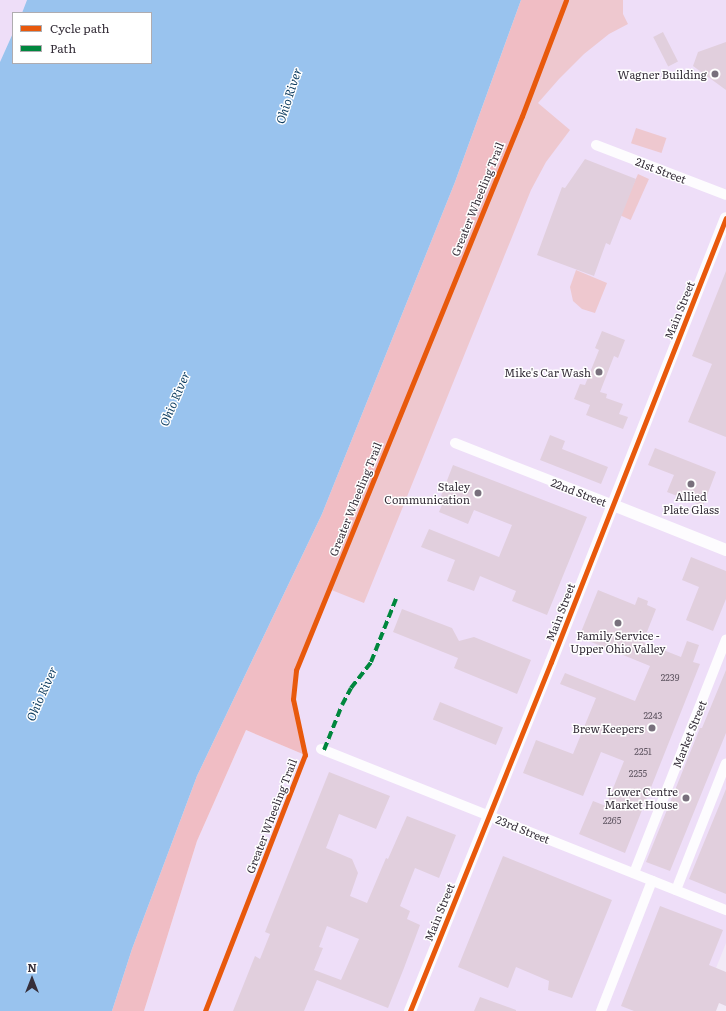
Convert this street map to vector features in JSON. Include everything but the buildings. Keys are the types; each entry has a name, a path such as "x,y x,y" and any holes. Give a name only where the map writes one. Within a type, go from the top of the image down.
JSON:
{"street":[{"name":"21st Street","path":"596,146 726,195"},
{"name":"Main Street","path":"410,1011 613,505 726,218"},
{"name":"22nd Street","path":"455,443 726,550"},
{"name":"Market Street","path":"634,873 726,639"},
{"name":"23rd Street","path":"321,749 726,910"},
{"path":"676,890 726,764"},
{"path":"600,1011 652,881"}],"shaded area":[{"path":"0,0 27,0 22,12 12,12 12,35 0,62"},
{"path":"521,0 566,0 522,116 296,670 293,699 305,755 246,730 197,841 144,1011 112,1011 132,949 197,776 322,514 455,182"},
{"path":"566,0 726,0 726,943 699,1011 144,1011 197,841 246,730 305,755 293,699 296,670 522,116"},
{"path":"566,0 623,0 623,14 628,24 609,34 584,54 538,103 570,130 546,162 531,190 364,603 329,589 522,116"},
{"path":"636,128 666,138 661,153 631,143"},
{"path":"638,174 649,179 631,220 620,215"},
{"path":"576,270 607,283 595,313 582,309 573,301 570,287"}],"water":[{"name":"Ohio River","path":"27,0 521,0 455,182 322,514 197,776 132,949 112,1011 0,1011 0,62 12,35 12,64 152,64 152,12 22,12"}],"marked path":[{"path":"324,750 342,705 351,688 371,662 396,599"}],"cycle path":[{"name":"Greater Wheeling Trail","path":"205,1011 305,755 293,699 296,670 522,116 566,0"},
{"path":"410,1011 551,662 726,218"}],"place":[{"name":"Wagner Building","path":"715,74"},
{"name":"Mike's Car Wash","path":"599,372"},
{"name":"Allied Plate Glass","path":"691,484"},
{"name":"Staley Communication","path":"478,493"},
{"name":"Family Service - Upper Ohio Valley","path":"618,623"},
{"name":"Brew Keepers","path":"652,728"},
{"name":"Lower Centre Market House","path":"686,798"}]}
